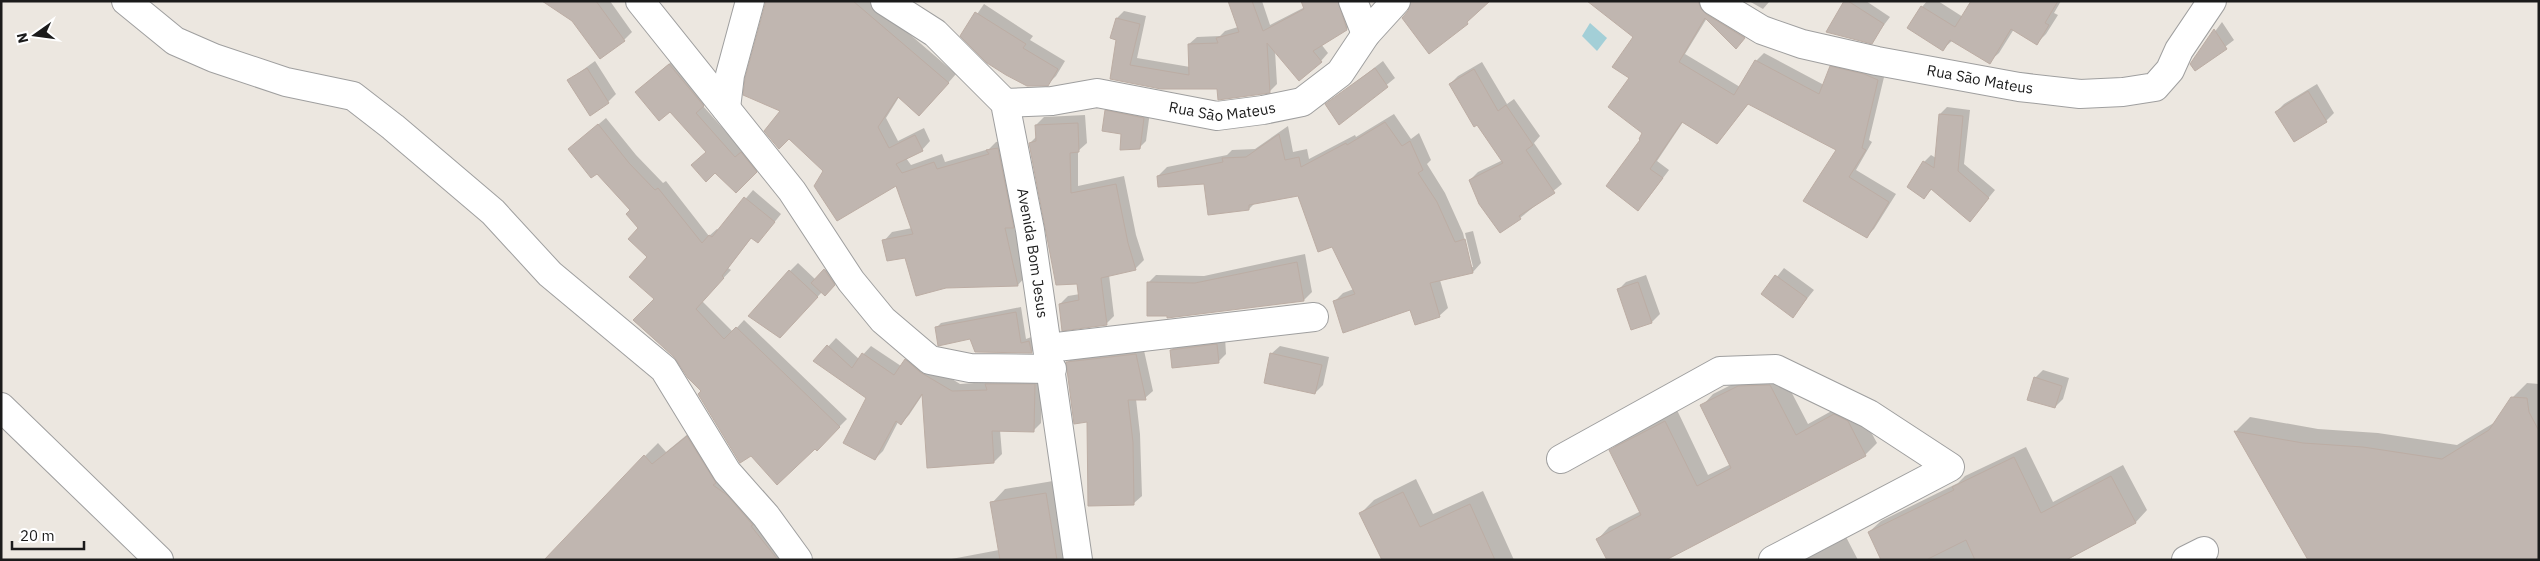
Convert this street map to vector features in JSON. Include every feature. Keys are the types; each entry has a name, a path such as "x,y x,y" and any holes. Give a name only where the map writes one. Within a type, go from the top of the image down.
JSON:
{"street":[{"path":"126,1 175,41 214,58 286,82 353,96 393,127 493,212 550,274 664,369 727,472 766,516 798,560"},
{"path":"640,1 792,191 862,294 883,320 930,360 970,368 1050,358 1314,317"},
{"path":"726,108 730,75 750,1"},
{"path":"885,1 935,33 1005,103"},
{"path":"1353,1 1366,34"},
{"name":"Rua São Mateus","path":"1005,103 1052,100 1097,93 1217,116 1264,110 1302,102 1340,73 1366,34 1396,1"},
{"name":"Rua São Mateus","path":"1714,1 1762,30 1802,44 1877,61 2000,83 2080,94 2123,92 2154,87 2170,70 2178,50 2212,1"},
{"name":"Avenida Bom Jesus","path":"1005,103 1030,230 1078,560"},
{"path":"1561,459 1720,371 1776,369 1869,414 1950,467 1773,560"},
{"path":"1,407 159,560"}],"water":[{"path":"1590,23 1607,38 1597,51 1582,36"}],"building":[{"path":"542,1 596,1 625,41 600,59 572,21"},
{"path":"766,1 853,1 949,83 919,116 898,97 878,127 889,148 915,135 923,151 896,164 902,173 934,162 937,169 989,154 986,150 998,148 1014,228 1005,228 1018,286 946,288 916,296 905,258 887,261 882,240 913,234 896,186 837,221 814,186 823,171 789,139 779,149 764,131 780,111 743,95 745,78"},
{"path":"1228,1 1252,1 1263,31 1304,9 1301,1 1338,1 1347,30 1313,51 1322,62 1299,81 1267,43 1270,93 1218,100 1217,89 1161,89 1110,79 1116,40 1110,38 1116,18 1140,24 1130,65 1189,75 1188,44 1218,43 1216,38 1239,32"},
{"path":"1411,1 1490,1 1467,22 1468,24 1429,54 1402,18 1408,11"},
{"path":"1587,1 1698,1 1701,9 1706,14 1745,38 1736,49 1705,18 1679,62 1734,95 1755,60 1819,94 1830,66 1864,74 1878,80 1862,148 1866,150 1849,177 1889,202 1867,238 1803,201 1836,150 1748,104 1717,144 1682,122 1650,169 1663,178 1638,211 1606,186 1640,140 1642,133 1608,107 1629,78 1612,67 1633,37"},
{"path":"1844,1 1848,1 1884,24 1872,44 1826,32"},
{"path":"1971,1 2058,1 2045,23 2049,25 2037,45 2011,29 1990,64 1950,40 1943,51 1907,28 1921,6 1955,27"},
{"path":"975,12 1026,44 1023,48 1058,69 1048,86 1027,86 1006,75 987,63 960,36"},
{"path":"2214,29 2227,49 2195,71 2190,64"},
{"path":"669,64 704,106 696,113 735,157 741,152 757,172 736,193 715,173 706,182 691,165 706,152 670,112 659,121 635,92"},
{"path":"587,68 609,103 590,116 567,80"},
{"path":"1375,68 1388,87 1339,125 1325,104"},
{"path":"1474,69 1498,111 1506,105 1533,145 1526,150 1555,193 1519,216 1521,219 1500,233 1479,204 1469,180 1503,163 1477,125 1474,127 1449,84"},
{"path":"2308,91 2327,122 2294,142 2275,112"},
{"path":"1105,110 1144,118 1140,149 1120,150 1121,134 1102,131"},
{"path":"1939,114 1963,116 1958,171 1989,198 1970,222 1931,189 1924,199 1907,187 1923,161 1934,168"},
{"path":"1385,122 1402,146 1410,141 1423,170 1418,173 1437,202 1455,242 1465,239 1473,273 1430,283 1440,317 1415,325 1410,310 1343,333 1333,301 1355,294 1332,247 1318,252 1298,196 1249,205 1249,210 1208,215 1204,184 1158,187 1157,176 1223,162 1222,158 1246,157 1279,134 1285,160 1299,157 1301,167 1346,143 1347,145"},
{"path":"1078,123 1079,152 1070,153 1071,193 1116,184 1128,243 1136,270 1101,278 1107,325 1062,331 1059,304 1079,300 1077,284 1056,285 1029,143 1036,141 1035,125"},
{"path":"598,124 629,163 655,190 658,188 702,243 709,235 712,237 744,197 775,222 758,243 751,238 722,276 724,278 696,309 724,339 736,327 840,427 817,451 815,449 777,485 751,456 740,463 698,394 701,391 688,378 674,357 633,320 654,299 629,277 647,257 628,239 638,228 626,214 630,210 597,174 591,178 568,149"},
{"path":"1297,262 1304,301 1167,318 1167,316 1147,316 1147,282 1195,283"},
{"path":"824,269 835,285 825,296 811,283"},
{"path":"789,270 818,297 780,338 748,316"},
{"path":"1775,275 1807,298 1793,318 1761,294"},
{"path":"1638,282 1652,323 1631,330 1617,289"},
{"path":"1016,312 1021,343 1029,341 1032,353 975,352 970,339 938,346 935,327"},
{"path":"1217,344 1219,363 1172,368 1170,350"},
{"path":"827,345 852,368 862,353 894,375 905,359 920,372 952,391 987,390 985,384 1035,384 1034,432 992,431 994,463 927,468 922,394 901,425 896,421 875,460 843,443 866,398 813,361"},
{"path":"1270,353 1322,365 1315,394 1264,383"},
{"path":"1136,354 1146,400 1128,400 1133,442 1134,505 1088,506 1087,422 1074,424 1066,362"},
{"path":"2034,377 2062,386 2055,408 2027,400"},
{"path":"1770,385 1796,435 1834,414 1848,421 1866,456 1666,560 1607,560 1596,539 1641,515 1609,450 1665,421 1697,486 1731,468 1700,405 1738,386"},
{"path":"2511,397 2527,398 2529,412 2539,431 2539,560 2308,560 2234,431 2303,443 2363,447 2442,459 2489,430"},
{"path":"687,436 716,483 713,485 727,495 753,525 751,526 778,560 544,560 644,455 652,464"},
{"path":"2014,457 2041,513 2111,476 2136,523 2066,560 1975,560 1966,540 1926,560 1881,560 1868,532 1954,490 1952,487"},
{"path":"1403,492 1420,527 1470,504 1495,560 1382,560 1359,513"},
{"path":"1046,493 1057,560 1000,560 990,502"}]}
